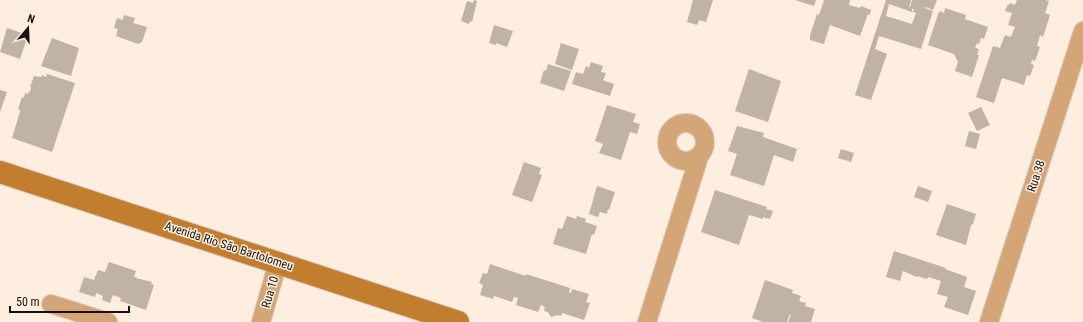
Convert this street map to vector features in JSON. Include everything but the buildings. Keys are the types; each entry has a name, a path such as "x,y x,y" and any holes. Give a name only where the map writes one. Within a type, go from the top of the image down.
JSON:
{"street":[{"name":"Rua 38","path":"989,322 1083,31"},
{"path":"647,322 699,157"},
{"name":"Avenida Rio São Bartolomeu","path":"0,172 458,322"},
{"name":"Rua 10","path":"261,322 278,262"},
{"path":"51,304 108,322"}]}
